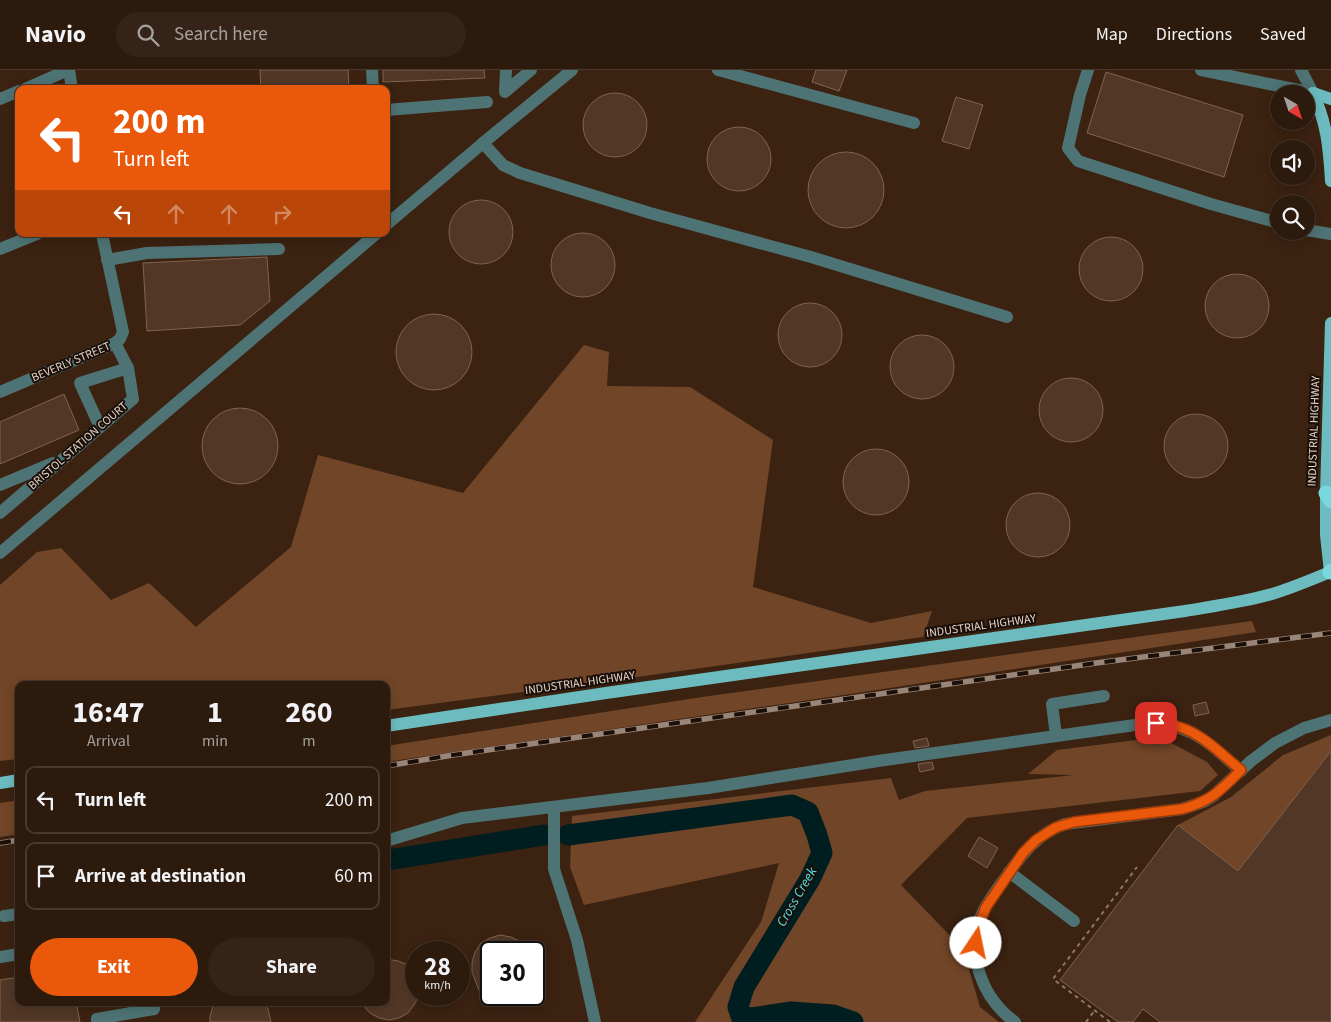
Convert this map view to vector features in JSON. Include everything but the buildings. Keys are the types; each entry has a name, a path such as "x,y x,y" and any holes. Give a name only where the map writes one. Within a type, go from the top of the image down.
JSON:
{"main road":[{"path":"1315,93 1331,89"},
{"path":"1315,94 1331,99"},
{"path":"1315,98 1327,134 1331,180"},
{"name":"INDUSTRIAL HIGHWAY","path":"390,725 596,694 1194,609 1271,594 1331,573 1326,535 1329,497 1331,323"},
{"path":"0,783 15,781"}],"street":[{"path":"34,85 69,70 71,85"},
{"path":"372,70 372,85"},
{"path":"506,70 506,92 531,70"},
{"path":"390,223 572,70"},
{"path":"718,70 914,122"},
{"path":"1088,70 1080,95 1068,148 1078,161 1270,221"},
{"path":"1201,70 1274,85"},
{"path":"1301,70 1309,85"},
{"path":"0,99 15,93"},
{"path":"390,110 486,102"},
{"path":"483,143 503,165 520,173 650,213 820,260 1008,317"},
{"path":"1315,231 1331,234"},
{"path":"0,249 29,237"},
{"name":"BEVERLY STREET","path":"0,392 115,343 120,339 123,332 103,237"},
{"path":"0,553 372,237"},
{"path":"107,260 147,253 279,249"},
{"name":"BRISTOL STATION COURT","path":"0,513 133,399 126,365 115,343"},
{"path":"100,427 80,382 126,365"},
{"path":"0,485 64,458"},
{"path":"1056,736 1052,704 1104,696"},
{"path":"1015,1022 999,1008 981,979 976,952 976,934 990,899 1030,846 1043,835 1057,827 1074,822 1182,809 1194,805 1213,796 1241,770 1275,743 1304,728 1331,720"},
{"path":"390,841 462,818 708,788 1142,724 1168,724 1180,727 1200,737 1241,770"},
{"path":"554,807 554,869 577,940 595,1022"},
{"path":"1009,872 1074,921"},
{"path":"4,916 15,915"},
{"path":"0,957 15,955"},
{"path":"97,1022 97,1019 153,1006 156,1022"}],"path":[{"path":"1110,1022 1052,978 1137,867"},
{"path":"1086,1022 1095,1010"}],"shaded area":[{"path":"584,345 609,352 607,386 690,387 773,440 753,587 871,623 932,611 923,637 390,709 390,681 15,681 15,759 0,761 0,585 37,552 61,548 111,600 149,583 196,627 291,547 318,455 463,493"},
{"path":"1252,621 1256,632 390,761 390,745 702,697"},
{"path":"1331,735 1331,751 1238,871 1178,825 1231,797 1283,755"},
{"path":"1160,737 1207,762 1218,775 1200,791 967,818 901,885 963,949 980,1007 999,1022 695,1022 761,922 779,863 584,905 570,867 572,816 891,778 899,800 925,791 1074,775 1028,774 1057,750"},
{"path":"15,801 15,835 0,837 0,803"}],"waterway":[{"name":"Cross Creek","path":"568,835 792,805 808,812 822,853 810,879 744,987 738,1007 741,1016 752,1018 791,1012 833,1015 853,1022"},
{"name":"Cross Creek","path":"390,860 544,835"}],"railway":[{"path":"390,765 1096,663 1331,633"},
{"path":"0,843 15,841"}],"route":[{"path":"976,943 979,924 990,899 1023,853 1043,835 1057,827 1074,822 1182,809 1205,801 1213,796 1241,770 1200,737 1180,727 1156,723"}]}
